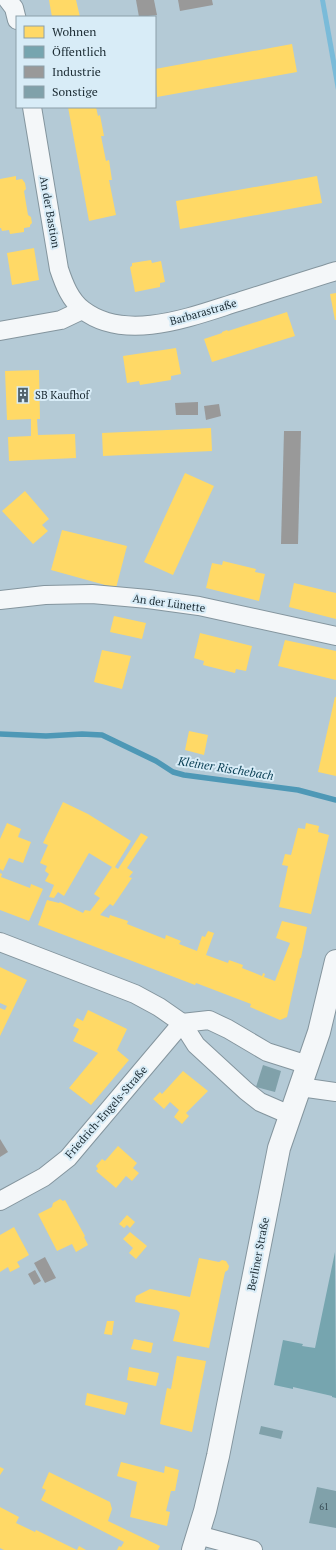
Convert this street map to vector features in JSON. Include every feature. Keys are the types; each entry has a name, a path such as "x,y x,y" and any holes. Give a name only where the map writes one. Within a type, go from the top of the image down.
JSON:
{"main road":[{"name":"Berliner Straße","path":"196,1543 218,1456 279,1148 323,1018 336,961"}],"street":[{"path":"0,5 8,0 14,8 16,16"},
{"name":"An der Bastion","path":"32,108 59,269 64,286 82,310"},
{"name":"Barbarastraße","path":"82,310 97,319 112,323 131,326 156,325 182,320 336,271"},
{"path":"0,331 61,320 82,310"},
{"name":"An der Lünette","path":"0,600 45,595 92,594 148,599 198,606 336,636"},
{"path":"0,942 135,994 159,1007 182,1023 196,1045 246,1091 260,1102 290,1115"},
{"path":"182,1023 209,1020 228,1029 267,1052 308,1065"},
{"name":"Friedrich-Engels-Straße","path":"0,1201 44,1177 68,1158 182,1023"},
{"path":"300,1087 336,1092"},
{"path":"196,1543 253,1550"}],"shaded area":[{"path":"320,0 325,0 336,61 336,90"}],"building: Wohnen":[{"path":"49,0 76,0 80,16 52,16"},
{"path":"292,44 297,72 157,97 156,69"},
{"path":"68,108 96,108 98,116 100,115 104,136 101,136 106,161 109,160 112,180 109,180 116,215 89,221"},
{"path":"16,176 16,180 22,179 25,183 26,189 24,191 28,215 31,217 32,223 30,227 24,228 24,232 10,234 9,230 2,231 0,228 0,179"},
{"path":"317,176 322,203 180,229 176,201"},
{"path":"34,248 39,280 12,285 7,253"},
{"path":"151,260 152,263 161,261 165,282 160,283 160,287 135,292 130,267 132,266 132,263"},
{"path":"336,293 336,320 335,320 330,294"},
{"path":"287,312 295,336 212,362 204,339 227,330 228,331"},
{"path":"176,348 181,374 171,376 171,380 140,385 139,381 127,383 123,356"},
{"path":"39,370 40,419 37,419 38,435 75,434 76,458 9,461 8,437 31,436 31,419 7,420 5,371"},
{"path":"211,428 212,451 103,456 102,433"},
{"path":"185,473 214,486 173,575 144,562"},
{"path":"25,491 49,519 42,525 48,531 33,544 2,511"},
{"path":"62,530 127,546 116,588 51,570"},
{"path":"223,561 256,569 255,572 265,574 259,601 206,588 212,563 222,565"},
{"path":"294,583 336,593 336,619 289,607"},
{"path":"114,616 146,623 142,639 110,632"},
{"path":"200,633 252,646 246,671 236,669 235,673 203,665 204,661 194,658"},
{"path":"285,640 336,651 336,680 278,666"},
{"path":"102,650 131,656 122,689 94,682"},
{"path":"336,697 336,776 318,772"},
{"path":"189,731 208,735 204,755 185,750"},
{"path":"63,802 88,814 131,841 115,867 118,869 141,833 148,837 127,868 133,872 129,877 132,878 113,906 110,904 100,915 109,918 110,915 128,921 127,924 165,939 166,935 181,941 179,944 197,951 202,936 205,937 208,931 214,933 206,955 228,963 229,960 243,965 242,968 262,976 263,973 265,974 264,977 275,981 290,943 276,938 282,921 307,927 287,1017 280,1020 250,1007 251,1004 196,983 195,985 38,925 47,900 60,902 83,913 85,910 90,911 100,898 94,894 112,867 89,853 64,896 58,892 54,898 49,897 54,885 45,881 49,874 45,871 47,866 40,863 48,845 43,843"},
{"path":"7,823 21,829 18,837 31,842 23,863 9,858 3,871 0,869 0,839"},
{"path":"306,823 319,826 318,832 329,835 311,914 279,907 288,866 282,865 285,854 291,855 298,828 305,829"},
{"path":"0,873 2,874 1,877 30,888 31,884 43,889 29,921 0,910"},
{"path":"0,967 27,980 0,1036 0,1008 5,1010 7,1006 0,1003"},
{"path":"88,1010 127,1029 117,1050 129,1060 91,1105 69,1088 98,1053 73,1041 79,1029 73,1026 77,1018 83,1021"},
{"path":"183,1071 208,1091 186,1113 189,1116 182,1124 174,1117 179,1110 170,1102 164,1109 153,1099 160,1092 162,1094"},
{"path":"118,1146 137,1163 133,1168 139,1173 132,1181 126,1176 116,1188 96,1171 98,1169 96,1166 102,1159 105,1161"},
{"path":"60,1199 63,1201 65,1200 85,1236 84,1237 88,1245 76,1252 72,1244 57,1251 38,1214 52,1207 53,1203"},
{"path":"127,1215 135,1222 130,1228 127,1225 124,1228 119,1224"},
{"path":"14,1227 29,1255 17,1262 20,1267 10,1272 8,1267 0,1272 0,1235"},
{"path":"130,1232 147,1246 136,1259 129,1253 133,1248 123,1239"},
{"path":"199,1258 219,1262 222,1260 226,1261 229,1266 228,1270 225,1272 209,1348 173,1341 180,1313 177,1310 135,1302 136,1296 150,1289 190,1297"},
{"path":"107,1321 114,1321 112,1335 104,1334"},
{"path":"134,1339 153,1343 151,1353 131,1349"},
{"path":"177,1356 206,1361 192,1432 160,1424 167,1388 171,1389"},
{"path":"129,1367 159,1373 156,1386 127,1380"},
{"path":"87,1393 128,1403 125,1415 85,1405"},
{"path":"121,1462 164,1473 165,1466 179,1470 175,1491 171,1491 166,1511 170,1512 167,1526 130,1517 137,1482 117,1476"},
{"path":"0,1467 4,1469 0,1475"},
{"path":"49,1472 110,1502 112,1509 108,1521 160,1546 158,1550 117,1550 124,1542 41,1500 46,1490 42,1488"},
{"path":"0,1507 19,1517 16,1523 35,1532 36,1530 77,1550 4,1550 0,1548"},
{"path":"79,1546 86,1550 77,1550"}],"building: Öffentlich":[{"path":"335,1252 336,1398 293,1387 293,1389 274,1385 283,1340 303,1344 302,1346 315,1348"}],"building: Industrie":[{"path":"136,0 154,0 157,15 139,16"},
{"path":"178,0 212,0 213,5 180,11"},
{"path":"198,402 198,415 176,415 175,403"},
{"path":"219,404 221,416 206,420 204,406"},
{"path":"284,431 301,431 298,544 281,544"},
{"path":"0,1139 8,1152 0,1157"},
{"path":"45,1257 56,1278 45,1283 34,1263"},
{"path":"35,1270 41,1281 34,1285 28,1274"}],"building: Sonstige":[{"path":"263,1065 281,1071 275,1092 256,1087"},
{"path":"261,1426 283,1431 281,1439 259,1434"},
{"path":"317,1487 336,1491 336,1528 309,1523"}],"waterway":[{"name":"Kleiner Rischebach","path":"0,734 46,736 82,734 102,735 156,761 173,772 184,775 298,790 336,800"}],"place":[{"name":"SB Kaufhof","path":"23,395"}]}
